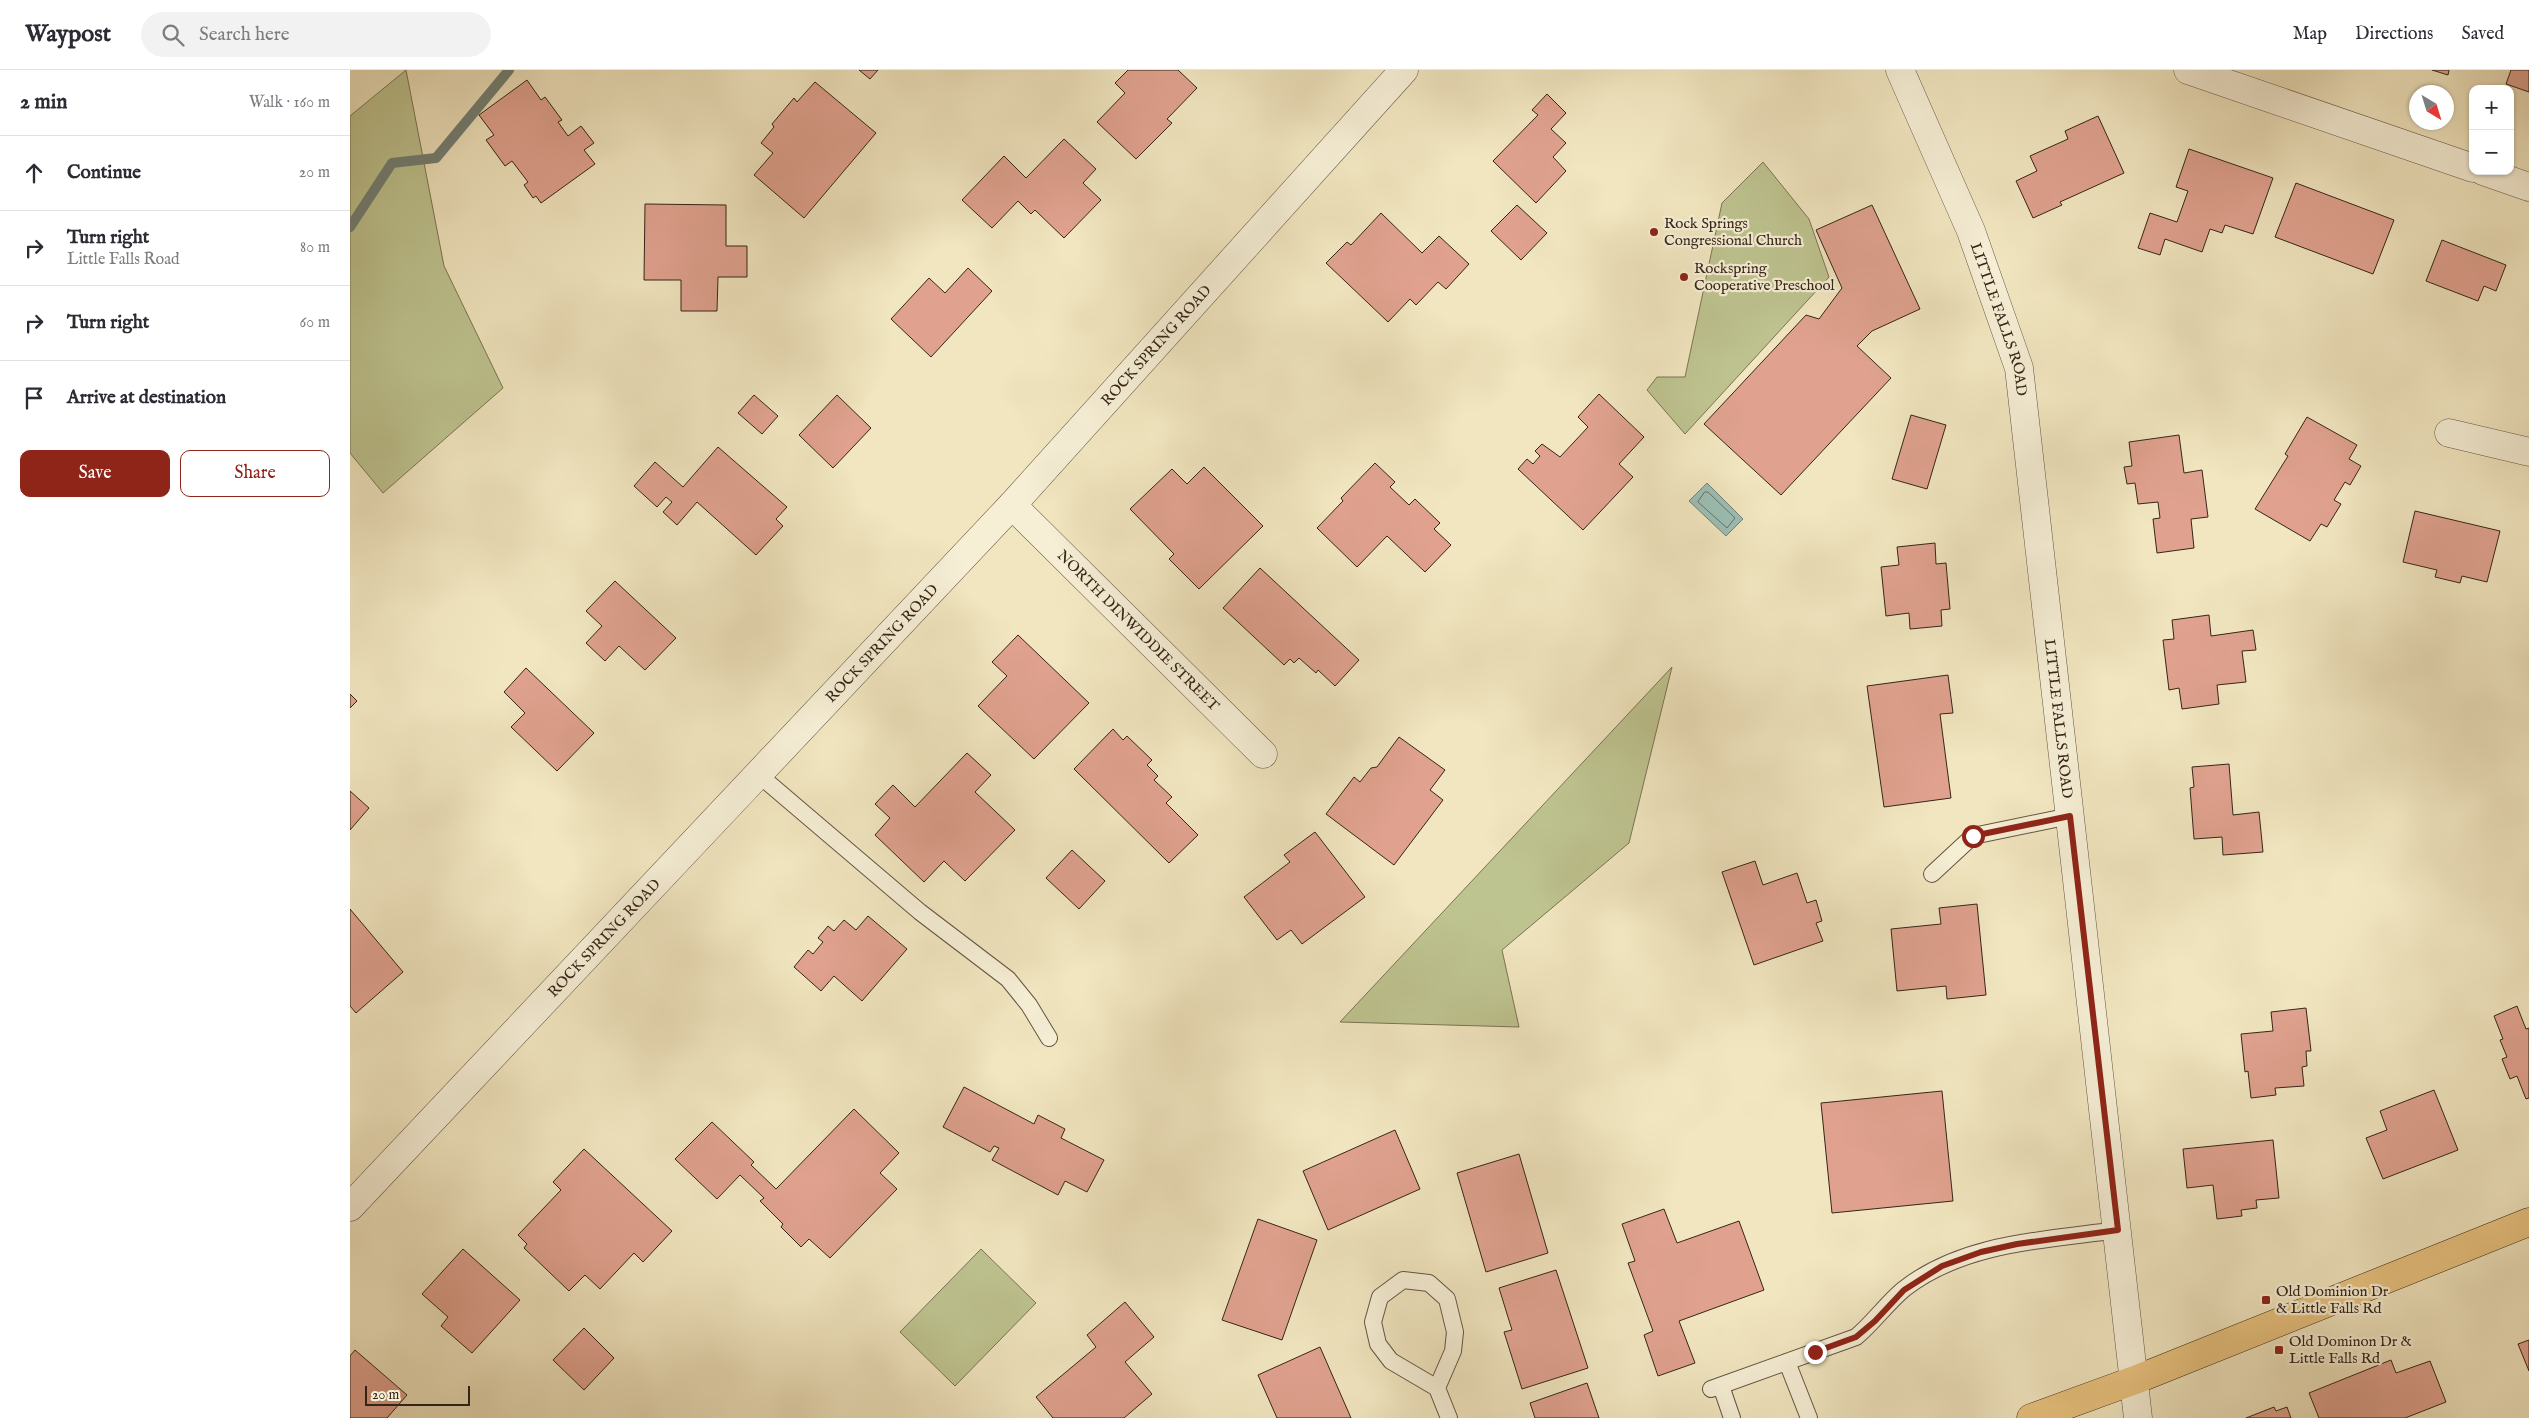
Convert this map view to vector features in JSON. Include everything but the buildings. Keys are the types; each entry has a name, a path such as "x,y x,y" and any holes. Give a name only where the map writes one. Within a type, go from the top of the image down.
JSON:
{"main road":[{"path":"2031,1418 2135,1380 2529,1222"}],"street":[{"name":"ROCK SPRING ROAD","path":"350,1207 1012,505 1404,70"},
{"name":"LITTLE FALLS ROAD","path":"1900,70 1971,231 2019,368 2138,1418"},
{"path":"2188,70 2469,167"},
{"path":"2494,175 2529,187"},
{"path":"2449,433 2529,452"},
{"name":"NORTH DINWIDDIE STREET","path":"1012,505 1263,754"}],"lane":[{"path":"758,774 920,912 1008,980 1029,1005 1049,1038"},
{"path":"1932,874 1973,836 2070,816"},
{"path":"1732,1418 1716,1387 1856,1337 1875,1321 1904,1290 1942,1266 1981,1252 2017,1244 2118,1230"},
{"path":"1437,1388 1453,1351 1455,1332 1447,1299 1429,1283 1403,1280 1380,1297 1374,1322 1378,1344 1391,1361 1437,1388 1449,1418"},
{"path":"1787,1362 1809,1418"}],"green space":[{"path":"406,70 444,266 503,388 383,493 350,453 350,116"},
{"path":"1763,162 1809,219 1829,277 1685,434 1647,390 1657,377 1685,377 1722,203"},
{"path":"1672,667 1629,843 1502,950 1519,1027 1340,1022"},
{"path":"981,1249 1036,1303 955,1386 900,1332"}],"water":[{"path":"1707,483 1743,519 1726,536 1689,501"}],"waterway":[{"path":"350,227 392,163 436,158 509,70"}],"place":[{"name":"Rock Springs Congressional Church","path":"1654,232"},
{"name":"Rockspring Cooperative Preschool","path":"1684,277"},
{"name":"Old Dominion Dr & Little Falls Rd","path":"2266,1300"},
{"name":"Old Dominon Dr & Little Falls Rd","path":"2279,1350"}],"route":[{"path":"1815,1352 1856,1337 1875,1321 1904,1290 1942,1266 1981,1252 2017,1244 2118,1230 2070,816 1973,836"}]}
